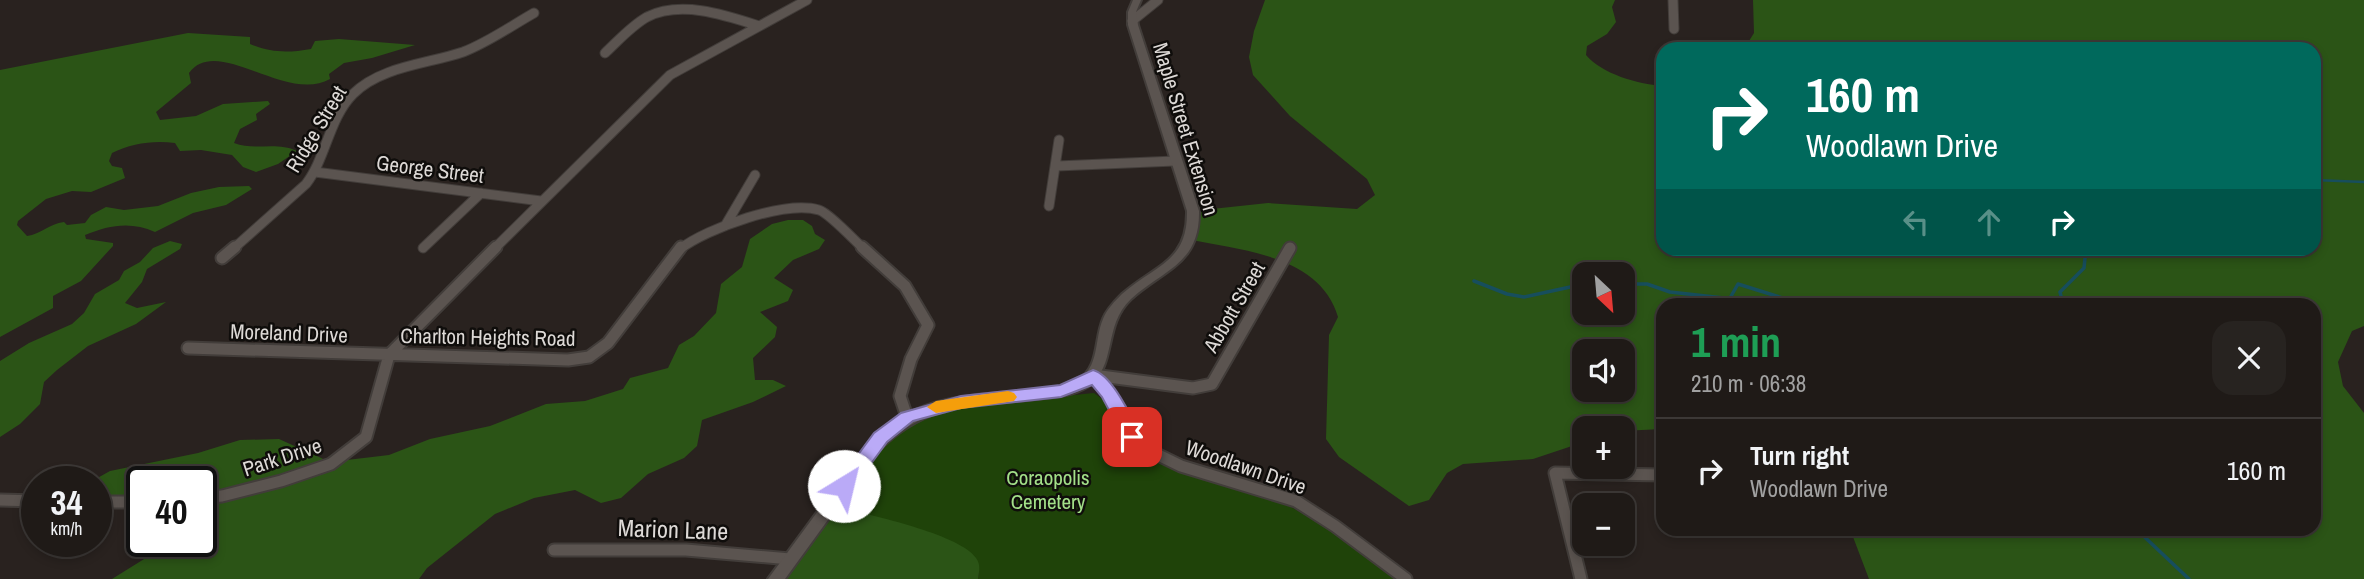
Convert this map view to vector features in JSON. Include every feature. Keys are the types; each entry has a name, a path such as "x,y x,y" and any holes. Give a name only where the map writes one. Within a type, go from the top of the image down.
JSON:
{"street":[{"name":"Charlton Heights Road","path":"389,355 670,75 807,0"},
{"name":"Maple Street Extension","path":"1093,375 1101,362 1104,334 1113,311 1127,296 1180,256 1194,232 1192,211 1132,21 1136,0"},
{"path":"1132,21 1158,0"},
{"path":"1673,0 1674,29"},
{"path":"605,53 644,19 668,8 699,8 759,26"},
{"name":"Ridge Street","path":"222,258 306,184 315,172 323,147 351,96 367,82 465,51 534,13"},
{"path":"1049,206 1059,140"},
{"path":"1057,166 1175,161"},
{"name":"George Street","path":"315,172 541,201"},
{"path":"725,226 755,175"},
{"path":"423,248 481,193"},
{"name":"Charlton Heights Road","path":"389,355 568,360 589,357 608,343 681,247 746,218 799,207 822,210 839,229 897,277 917,302 928,325 911,359 900,396 907,417"},
{"name":"Abbott Street","path":"1093,375 1193,388 1212,384 1290,248"},
{"name":"Moreland Drive","path":"187,348 389,355"},
{"name":"Park Drive","path":"217,496 281,481 331,464 366,438 389,355"},
{"path":"776,579 873,447 888,430 907,417 953,403 1061,391 1081,384 1093,375"},
{"name":"Woodlawn Drive","path":"1093,375 1109,394 1132,437 1142,447 1181,466 1296,502 1335,526 1406,579"},
{"path":"1581,579 1555,473 1656,475"},
{"path":"0,500 21,501"},
{"name":"Marion Lane","path":"554,550 686,550 790,559"}],"green space":[{"path":"1265,0 1615,0 1612,7 1616,22 1607,34 1587,46 1586,55 1611,73 1656,85 1656,256 2321,256 2321,42 1748,42 1754,33 1753,0 2364,0 2364,326 2352,331 2338,362 2343,386 2364,413 2364,579 1869,579 1853,536 2321,536 2321,298 1656,298 1656,429 1635,430 1635,416 1572,416 1572,446 1533,459 1463,464 1447,473 1429,500 1409,506 1339,457 1326,439 1329,335 1338,317 1329,297 1315,281 1278,260 1191,240 1193,211 1268,203 1357,209 1375,195 1367,179 1290,116 1253,75 1249,57 1254,31"},
{"path":"188,33 250,37 250,44 280,51 311,49 315,41 339,39 415,45 344,63 329,74 330,79 312,84 273,78 234,64 217,61 201,63 189,73 191,83 156,112 160,120 196,116 223,104 268,101 270,104 256,114 257,120 240,129 234,143 297,151 278,164 256,172 243,167 232,155 201,150 180,151 175,143 143,143 112,153 109,161 112,166 122,168 125,178 91,192 72,191 46,199 18,221 17,225 27,236 59,223 85,223 91,215 106,207 124,210 158,206 191,193 219,187 249,186 252,189 226,205 193,213 155,232 129,225 85,235 86,239 113,243 113,246 81,281 53,296 53,308 0,337 0,70"},
{"path":"803,220 812,226 815,234 825,240 819,249 793,260 774,278 793,290 788,301 760,312 777,327 775,337 753,358 755,380 773,380 786,386 753,402 702,420 697,446 684,458 648,474 621,498 601,503 575,490 534,498 495,514 427,568 419,579 112,579 147,557 217,557 217,466 134,466 198,453 240,440 279,439 330,462 389,455 430,439 490,426 546,404 585,401 623,389 630,378 668,368 679,345 694,336 716,313 721,284 742,267 750,239 772,224"},
{"path":"170,241 182,244 180,249 147,269 142,282 125,303 137,308 166,302 136,324 88,346 57,370 44,382 40,404 20,424 0,437 0,361 29,343 72,324 84,313 95,294 119,280 124,271 140,262 153,248"},
{"name":"Coraopolis Cemetery","path":"1094,393 1105,401 1126,440 1145,456 1171,469 1291,507 1335,532 1395,579 978,579 979,568 976,560 961,547 838,507 878,450 894,434 912,423 961,408 990,403"},
{"path":"126,468 126,495 112,495 112,471"},
{"path":"830,505 908,525 950,540 976,558 979,566 978,579 776,579"}],"waterway":[{"path":"2321,180 2364,182"},
{"path":"2062,298 2060,292 2084,268 2085,256"},
{"path":"1474,281 1507,294 1524,297 1572,287"},
{"path":"1635,284 1647,284 1670,292 1724,298"},
{"path":"1730,298 1738,284 1783,298"},
{"path":"1724,298 1730,298"},
{"path":"2143,536 2189,579"}],"slow traffic":[{"path":"936,407 1008,397"}],"route":[{"path":"844,486 888,430 907,417 961,402 1061,391 1073,388 1093,375 1109,394 1132,437"}]}
